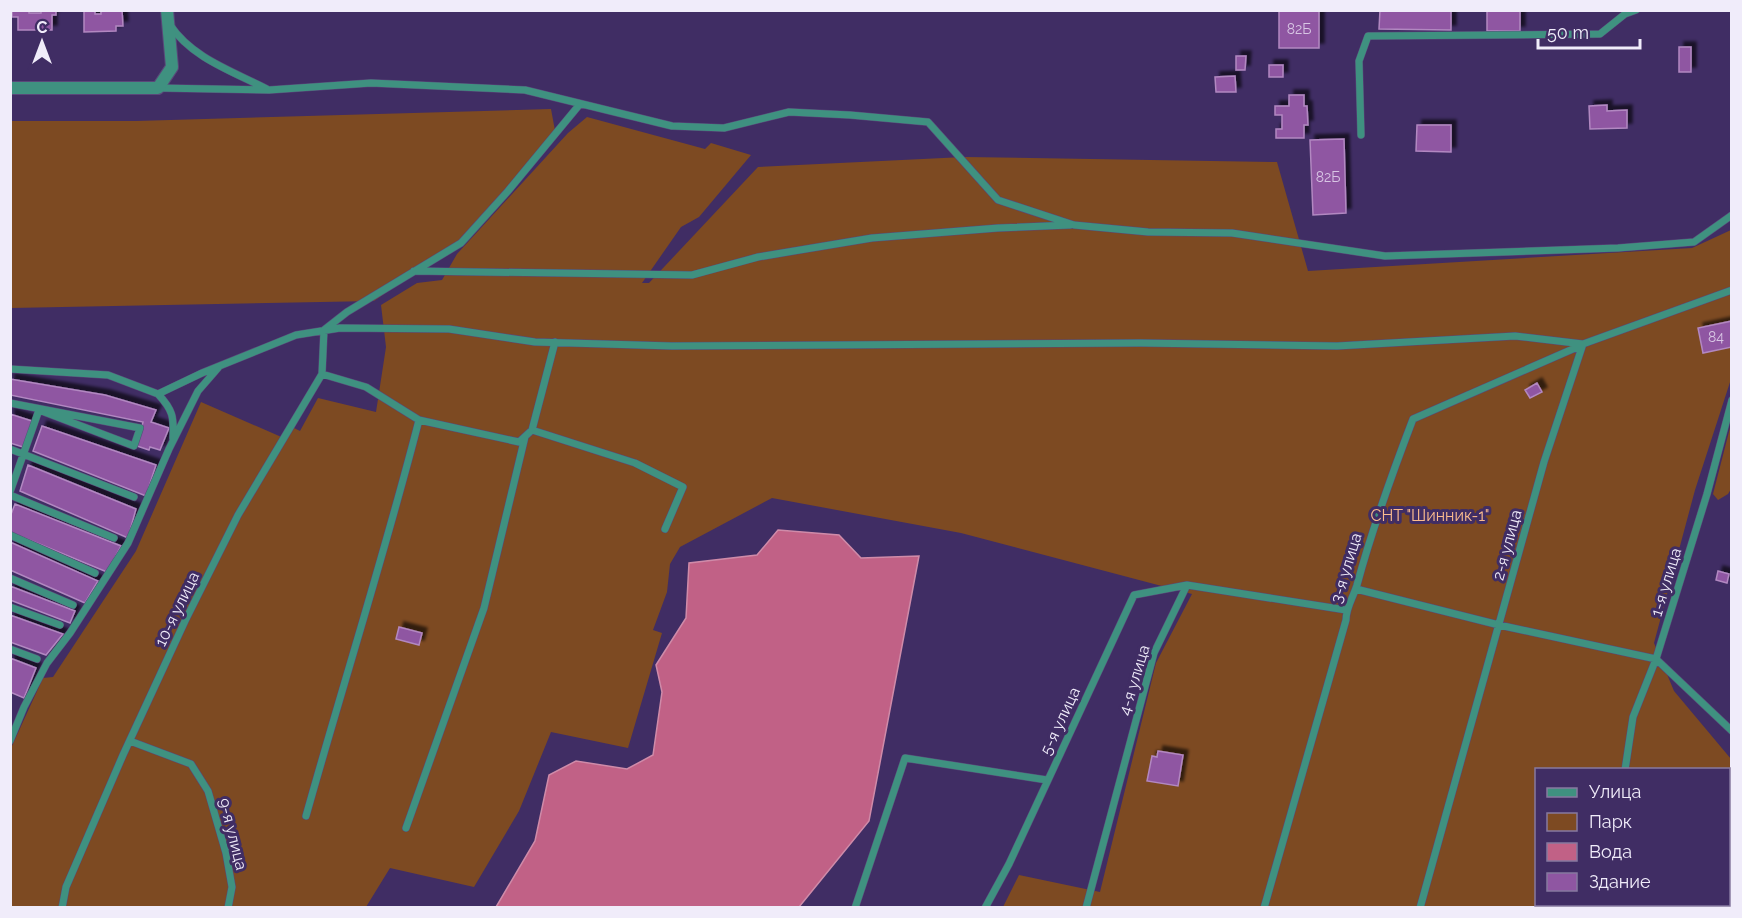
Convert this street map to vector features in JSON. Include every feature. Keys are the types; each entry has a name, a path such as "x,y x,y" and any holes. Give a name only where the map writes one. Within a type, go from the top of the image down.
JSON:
{"street":[{"path":"10,88 158,88 172,67 168,16"}],"lane":[{"path":"1361,135 1359,61 1368,36 1600,34 1625,14 1636,10"},
{"path":"168,16 187,45 202,56 269,90"},
{"path":"158,88 269,90 371,83 525,90 672,126 724,128 789,112 928,122 998,200 1074,225"},
{"path":"324,330 347,312 461,243 508,191 580,104"},
{"path":"414,271 692,275 758,257 872,238 998,228 1074,225 1148,232 1232,233 1385,256 1618,248 1694,242 1731,214"},
{"path":"158,394 220,365 296,335 340,328 449,329 535,342 672,346 1141,343 1337,346 1515,336 1583,344 1731,290"},
{"name":"10-я улица","path":"62,908 66,887 185,621 238,515 322,374 324,330"},
{"path":"322,374 366,387 418,420 519,442 532,430 555,342"},
{"name":"3-я улица","path":"1264,908 1346,621 1346,610 1356,589 1368,541 1413,419 1583,344"},
{"name":"2-я улица","path":"1420,908 1544,462 1583,344"},
{"path":"10,741 24,707 47,663 70,633 128,543 198,391 220,365"},
{"path":"10,369 108,375 158,394 170,407 174,421 173,441"},
{"name":"1-я улица","path":"1625,768 1633,717 1656,659 1707,494 1731,400"},
{"path":"10,403 140,428 134,446 39,410"},
{"path":"39,410 10,494 114,538"},
{"path":"306,816 345,676 394,515 418,420"},
{"path":"532,430 635,463 683,487 665,529"},
{"path":"406,828 484,608 525,437"},
{"path":"10,449 134,497"},
{"path":"10,535 95,573"},
{"path":"10,578 73,604"},
{"path":"1187,585 1346,610"},
{"name":"5-я улица","path":"986,908 1009,864 1134,595 1187,585"},
{"name":"4-я улица","path":"1086,908 1155,653 1187,585"},
{"path":"1356,589 1499,625 1656,659 1731,731"},
{"path":"10,607 60,626"},
{"path":"10,649 37,659"},
{"name":"9-я улица","path":"130,741 190,764 208,791 226,853 232,887 228,908"},
{"path":"855,908 905,758 1047,780"}],"green space":[{"path":"551,109 556,136 455,245 374,301 11,308 10,121 136,121"},
{"name":"СНТ \"Шинник-1\"","path":"587,117 705,149 711,143 751,155 699,217 681,227 642,283 649,283 758,167 964,157 1277,162 1308,271 1692,248 1731,230 1731,379 1695,490 1654,643 1674,691 1731,759 1732,829 1730,837 1730,768 1535,768 1535,906 1711,907 1003,907 1019,875 1100,892 1156,663 1192,594 961,533 772,498 680,547 670,564 667,592 653,630 662,633 628,748 551,732 519,811 474,887 390,868 366,907 11,908 11,748 43,678 53,677 136,551 201,402 286,439 292,427 300,431 318,398 376,412 386,347 381,305 417,283 442,280 457,254 568,133"},
{"path":"1731,424 1731,489 1728,494 1718,500 1713,494"}],"water":[{"path":"778,530 839,535 861,558 919,556 869,821 799,907 496,907 535,841 549,775 576,761 627,769 653,755 662,692 656,665 686,618 689,563 757,555"}],"building":[{"path":"12,10 41,13 41,10 56,10 56,15 52,15 52,30 18,30 18,17 12,17"},
{"path":"84,10 95,10 95,14 101,14 101,10 122,10 123,26 116,26 116,31 84,32"},
{"path":"1279,10 1319,10 1319,48 1279,48"},
{"path":"1380,10 1451,10 1451,30 1379,29"},
{"path":"1487,10 1520,10 1520,31 1487,31"},
{"path":"1679,47 1691,47 1691,72 1679,72"},
{"path":"1236,56 1246,56 1245,70 1236,70"},
{"path":"1269,65 1283,65 1283,77 1269,77"},
{"path":"1235,76 1236,92 1216,92 1215,77"},
{"path":"1289,95 1304,95 1308,125 1304,125 1304,138 1276,138 1276,129 1282,129 1282,115 1275,115 1275,106 1289,106"},
{"path":"1607,105 1607,111 1627,110 1627,128 1590,129 1589,106"},
{"path":"1417,125 1451,125 1451,152 1416,151"},
{"path":"1344,139 1346,213 1313,215 1310,140"},
{"path":"1732,321 1732,347 1703,353 1698,328"},
{"path":"10,379 105,395 156,410 151,422 169,428 160,450 150,447 149,450 137,446 143,422 10,395"},
{"path":"1537,383 1542,392 1530,398 1525,390"},
{"path":"10,414 32,421 23,447 10,443"},
{"path":"42,426 156,465 146,496 33,451"},
{"path":"28,465 136,509 128,538 20,491"},
{"path":"15,504 121,546 107,572 10,532 10,517"},
{"path":"10,542 98,581 85,603 10,570"},
{"path":"1718,571 1729,574 1727,583 1716,580"},
{"path":"10,586 75,611 70,623 10,600"},
{"path":"10,615 63,634 46,655 10,642"},
{"path":"399,627 422,633 419,645 396,639"},
{"path":"10,658 36,668 24,698 10,692"},
{"path":"1158,751 1183,755 1178,786 1147,781 1152,756 1157,757"}]}
